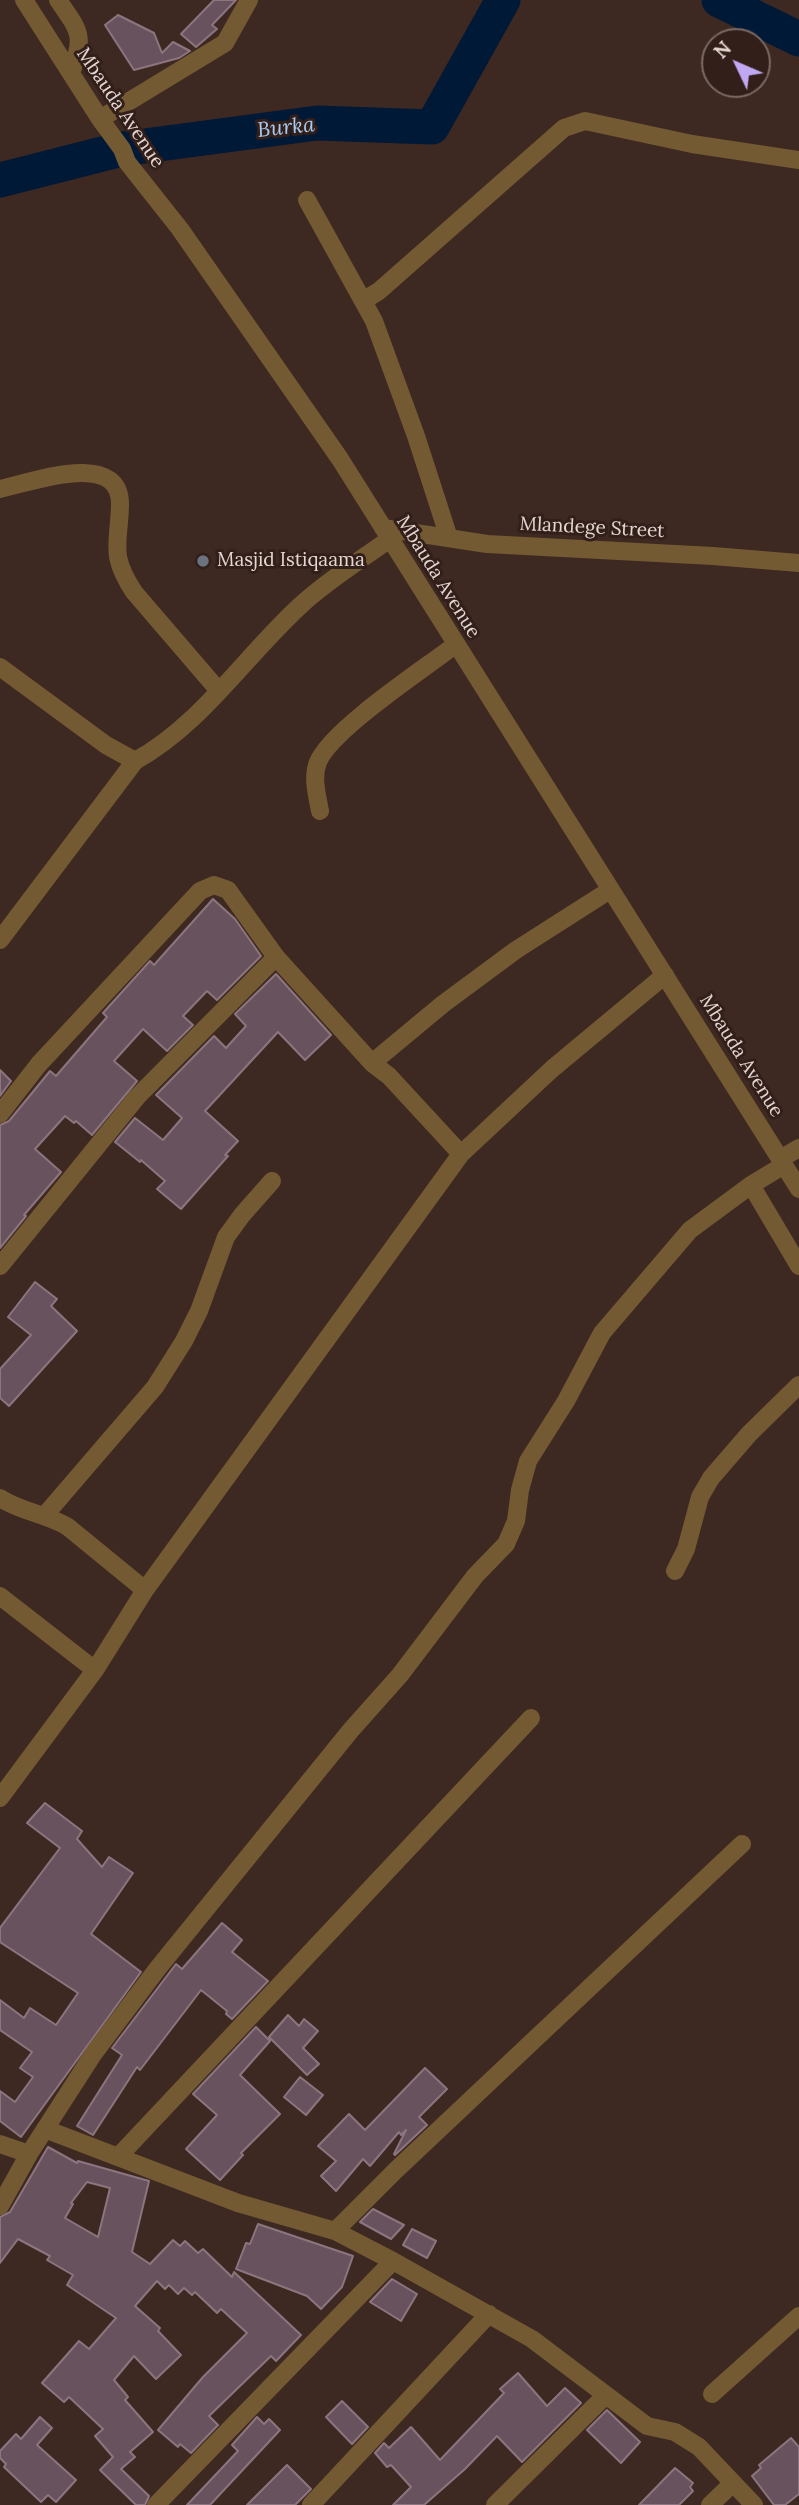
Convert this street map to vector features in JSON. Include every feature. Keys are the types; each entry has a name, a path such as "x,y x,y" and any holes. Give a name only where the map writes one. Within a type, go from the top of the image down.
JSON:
{"street":[{"name":"Mbauda Avenue","path":"24,0 122,149 127,162 180,229 340,459 799,1189"},
{"path":"58,0 78,29 80,48 71,73"},
{"path":"100,119 225,43 249,0"},
{"path":"363,301 379,290 564,128 576,122 585,121 692,144 799,160"},
{"path":"307,200 374,321 416,436 449,538"},
{"path":"0,489 76,472 91,472 109,480 116,488 120,503 116,541 124,577 219,691"},
{"path":"0,940 135,761 160,747 176,733 302,604 387,533"},
{"name":"Mlandege Street","path":"387,533 487,544 799,563"},
{"path":"320,811 315,784 318,763 328,747 365,712 456,645"},
{"path":"0,667 106,745 135,761"},
{"path":"0,1114 56,1045 200,891 206,887 221,886 228,890 276,957 372,1063 389,1076 461,1154"},
{"path":"372,1063 443,1004 516,950 610,890"},
{"path":"0,1266 137,1097 276,957"},
{"path":"0,1798 95,1671 145,1590 461,1154 552,1069 665,975"},
{"path":"0,2206 29,2154 94,2053 158,1968 351,1730 401,1675 475,1576 506,1544 516,1521 520,1490 528,1461 566,1401 602,1333 690,1230 799,1148"},
{"path":"45,1516 163,1376 199,1311 226,1237 242,1214 272,1181"},
{"path":"751,1185 799,1266"},
{"path":"675,1571 687,1549 700,1497 711,1478 749,1434 799,1385"},
{"path":"0,1498 45,1516 79,1535 145,1590"},
{"path":"0,1596 95,1671"},
{"path":"118,2157 531,1718"},
{"path":"335,2231 396,2170 742,1844"},
{"path":"45,2129 238,2203 335,2231 393,2261 532,2339 647,2427 675,2432 699,2447 754,2505"},
{"path":"0,2144 29,2154"},
{"path":"156,2505 393,2261"},
{"path":"311,2505 489,2314"},
{"path":"712,2394 799,2316"},
{"path":"495,2505 605,2396"},
{"path":"710,2505 733,2483"}],"building":[{"path":"214,0 236,0 212,25 217,29 196,47 181,34"},
{"path":"118,15 154,33 162,53 173,42 190,51 179,58 134,70 105,25"},
{"path":"213,899 235,919 261,956 217,1000 207,991 183,1016 193,1025 167,1051 143,1029 114,1061 137,1081 92,1135 76,1121 74,1123 65,1116 35,1149 61,1172 0,1248 0,1125 9,1121 50,1071 56,1076 107,1017 103,1013 150,961 154,965"},
{"path":"276,974 331,1035 305,1060 278,1032 205,1111 238,1141 181,1209 157,1189 165,1181 115,1142 135,1118 163,1140 182,1118 156,1095 214,1036 226,1048 246,1026 235,1014"},
{"path":"0,1070 11,1081 0,1096"},
{"path":"35,1282 57,1299 51,1306 77,1331 9,1406 0,1398 0,1369 31,1335 8,1317"},
{"path":"45,1803 82,1831 77,1839 102,1867 109,1857 133,1873 91,1934 141,1972 21,2137 0,2121 0,2091 15,2102 33,2077 20,2068 32,2052 0,2030 0,2000 24,2018 30,2008 56,2025 78,1993 0,1942 0,1928 60,1848 27,1823"},
{"path":"222,1923 242,1940 232,1952 268,1981 232,2019 226,2014 227,2011 201,1990 140,2070 137,2067 93,2135 77,2126 122,2055 112,2048 176,1964 182,1969"},
{"path":"288,2015 299,2026 304,2019 318,2031 303,2048 319,2064 307,2075 269,2037"},
{"path":"256,2027 270,2041 240,2075 280,2114 241,2153 243,2155 220,2180 186,2149 217,2115 193,2094"},
{"path":"425,2068 447,2089 419,2117 427,2125 395,2155 406,2130 401,2135 399,2132 370,2166 363,2159 336,2191 321,2176 336,2161 318,2146 349,2114 365,2130"},
{"path":"300,2077 323,2095 306,2115 284,2097"},
{"path":"48,2147 77,2163 78,2161 149,2181 132,2252 150,2264 173,2240 180,2246 185,2241 198,2253 203,2249 232,2277 234,2272 301,2335 276,2361 271,2356 209,2416 218,2425 191,2453 180,2444 178,2447 158,2430 203,2377 247,2333 221,2309 217,2313 195,2292 192,2295 184,2288 178,2294 169,2285 165,2289 157,2281 135,2306 160,2328 158,2331 181,2355 156,2379 134,2356 114,2380 128,2397 125,2400 153,2432 130,2452 135,2457 121,2469 149,2496 145,2505 136,2505 100,2470 113,2457 95,2436 103,2429 69,2397 64,2402 42,2383 79,2341 89,2349 116,2318 67,2285 73,2275 47,2260 50,2256 18,2239 0,2263 0,2217 10,2212","holes":["87,2182 110,2188 98,2237 65,2218 73,2204 71,2203"]},
{"path":"373,2209 404,2225 391,2239 360,2222"},
{"path":"258,2224 353,2256 342,2287 321,2309 307,2296 236,2269 246,2243 250,2244"},
{"path":"412,2229 436,2241 427,2258 403,2245"},
{"path":"392,2279 417,2294 401,2321 370,2302"},
{"path":"518,2373 547,2406 565,2388 581,2403 522,2462 497,2436 424,2505 393,2505 411,2487 391,2465 387,2467 375,2453 384,2443 389,2448 411,2427 440,2460 504,2393 500,2389"},
{"path":"342,2401 368,2427 352,2444 326,2417"},
{"path":"607,2410 640,2442 621,2463 587,2430"},
{"path":"40,2417 52,2428 37,2445 76,2480 56,2502 48,2495 41,2502 4,2467 6,2464 0,2458 0,2451 16,2434 21,2439"},
{"path":"257,2417 264,2424 269,2419 280,2430 210,2505 187,2505 238,2451 232,2445"},
{"path":"791,2438 799,2447 799,2494 785,2505 774,2505 752,2476 761,2468 759,2465"},
{"path":"287,2465 311,2489 295,2505 247,2505"},
{"path":"675,2468 693,2483 690,2487 693,2491 679,2505 639,2505"}],"waterway":[{"name":"Burka","path":"0,180 122,149 317,123 432,127 503,0"},
{"name":"Burka","path":"719,0 799,39"}],"place":[{"name":"Masjid Istiqaama","path":"203,561"}]}
